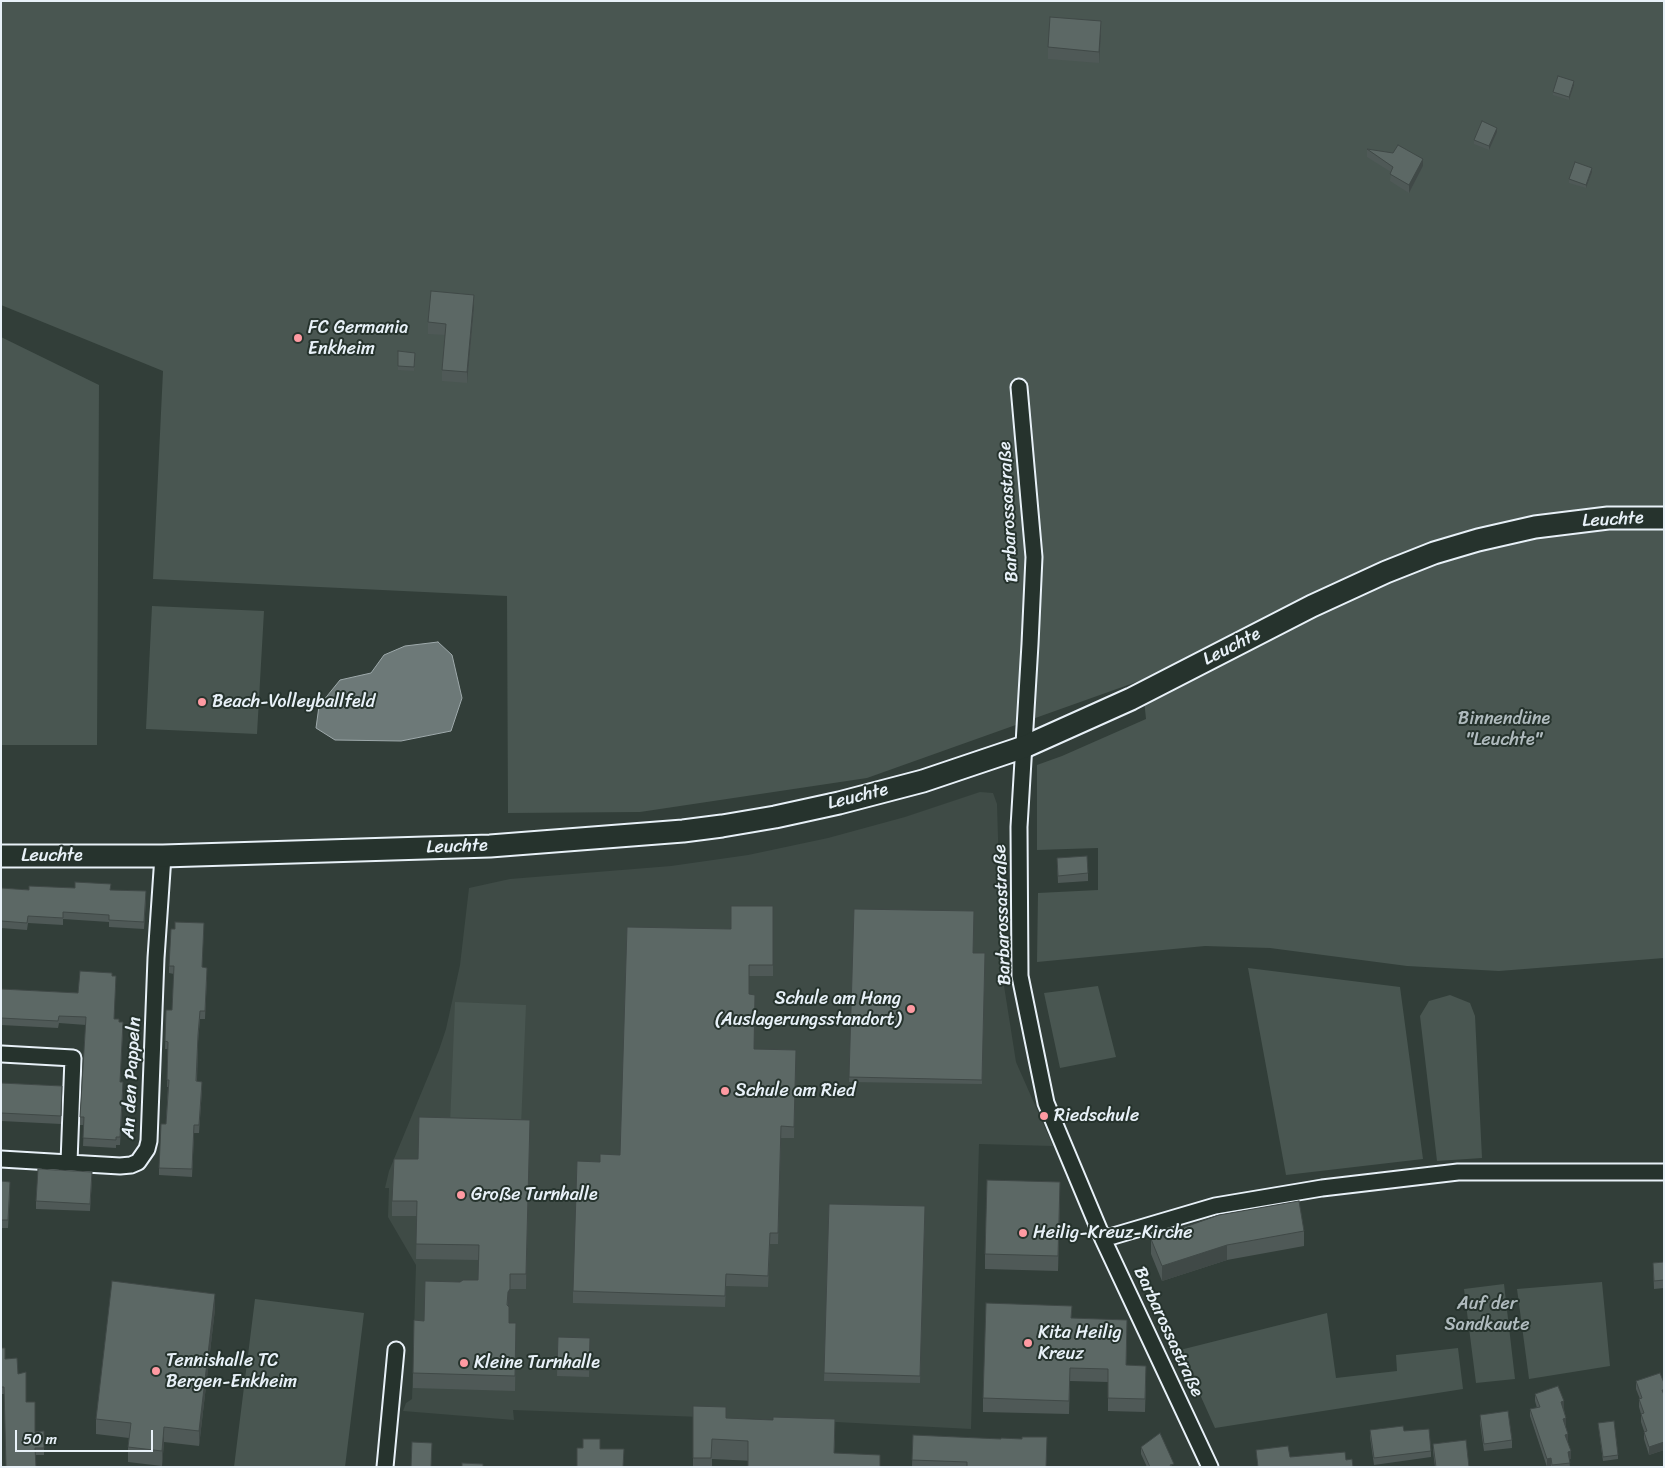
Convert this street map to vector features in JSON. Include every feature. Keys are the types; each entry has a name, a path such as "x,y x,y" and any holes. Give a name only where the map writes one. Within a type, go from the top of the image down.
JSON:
{"street":[{"name":"Barbarossastraße","path":"1020,387 1034,557 1019,827 1020,976 1046,1103 1104,1239 1210,1467"},
{"name":"Leuchte","path":"1,856 162,856 490,846 644,835 722,826 839,803 922,781 1024,748 1131,698 1312,606 1386,572 1434,554 1478,540 1535,528 1608,518 1664,518"},
{"name":"An den Pappeln","path":"1,1159 120,1166 138,1162 147,1149 149,1141 162,856"},
{"path":"2,1054 73,1058 69,1162"},
{"path":"1104,1239 1215,1206 1332,1187 1458,1172 1664,1172"},
{"path":"385,1467 396,1350"}],"shaded area":[{"path":"438,642 452,655 462,698 451,731 401,741 335,740 316,728 319,706 340,680 371,673 384,655 405,646"},
{"name":"Schule am Ried","path":"980,792 993,793 997,804 1002,973 1016,1062 1053,1146 979,1144 971,1429 513,1410 514,1420 403,1411 406,1403 412,1399 416,1265 388,1217 389,1188 385,1188 389,1171 446,1029 460,965 469,888 510,879 671,866 748,855 828,838 905,817"}],"green space":[{"name":"Binnendüne \"Leuchte\"","path":"1,1 1664,1 1664,958 1499,971 1407,966 1270,948 1205,946 1037,962 1038,893 1098,890 1098,848 1037,850 1037,765 1146,719 1142,680 867,778 640,812 508,813 507,596 153,579 163,371 1,305"},
{"path":"1,337 99,385 97,745 1,745"},
{"path":"152,606 264,611 257,734 146,729"},
{"path":"1248,968 1400,987 1423,1159 1286,1175"},
{"path":"1098,986 1116,1057 1060,1068 1044,993"},
{"path":"1450,995 1470,1003 1475,1016 1482,1158 1437,1161 1420,1016 1429,1001"},
{"path":"455,1002 526,1005 521,1127 450,1124"},
{"path":"1602,1282 1610,1366 1529,1379 1517,1289"},
{"name":"Auf der Sandkaute","path":"1504,1284 1515,1379 1476,1383 1464,1289"},
{"path":"255,1299 364,1313 345,1467 234,1467"},
{"path":"1327,1313 1336,1378 1397,1371 1396,1355 1458,1348 1463,1389 1215,1428 1180,1350"}],"building":[{"path":"1050,17 1101,21 1099,52 1048,47"},
{"path":"1558,76 1574,81 1569,97 1553,92"},
{"path":"1482,121 1497,128 1489,146 1474,140"},
{"path":"1398,145 1423,159 1409,185 1390,174 1393,167 1367,149 1393,153"},
{"path":"1575,162 1592,168 1586,185 1569,179"},
{"path":"431,291 474,295 467,372 442,370 446,324 428,322"},
{"path":"398,351 415,353 414,367 398,366"},
{"path":"1087,856 1088,873 1058,876 1057,858"},
{"path":"75,882 111,884 110,890 146,891 144,922 109,920 109,915 63,912 63,918 28,916 27,923 1,921 1,888 29,890 29,886 75,888"},
{"path":"731,906 773,906 773,965 749,965 749,994 755,995 754,1049 796,1050 794,1127 781,1126 778,1233 770,1233 768,1276 726,1274 725,1296 573,1291 577,1161 600,1162 600,1154 620,1155 627,927 731,929"},
{"path":"854,909 974,911 973,953 985,953 982,1080 849,1077"},
{"path":"175,922 204,923 202,967 207,968 205,1011 200,1011 196,1081 202,1082 199,1125 194,1125 192,1169 159,1168 161,1124 166,1124 169,1080 167,1080 168,1042 165,1041 166,1010 172,1010 174,966 169,966 171,929 175,929"},
{"path":"80,971 112,973 112,976 116,976 114,1019 119,1019 119,1022 123,1022 120,1082 123,1082 120,1137 116,1137 116,1140 83,1138 84,1117 80,1117 86,1017 59,1016 58,1021 1,1018 1,989 78,993"},
{"path":"1,1083 62,1086 61,1116 1,1113"},
{"path":"419,1117 530,1120 526,1274 510,1274 507,1305 509,1307 509,1323 516,1323 515,1376 413,1373 414,1320 424,1321 425,1281 460,1282 463,1280 478,1280 479,1245 416,1244 417,1201 392,1201 394,1159 418,1159"},
{"path":"38,1169 92,1172 90,1204 36,1201"},
{"name":"Heilig-Kreuz-Kirche","path":"987,1180 1060,1182 1058,1256 985,1254"},
{"path":"1,1181 10,1182 8,1220 1,1220"},
{"path":"1299,1201 1304,1231 1227,1245 1162,1266 1151,1239 1219,1215"},
{"path":"829,1204 925,1206 920,1376 824,1373"},
{"path":"1664,1262 1664,1280 1654,1281 1653,1263"},
{"name":"Tennishalle TC Bergen-Enkheim","path":"112,1281 215,1294 199,1431 164,1427 162,1451 128,1447 131,1423 96,1419"},
{"path":"986,1303 1072,1306 1071,1318 1127,1320 1126,1365 1146,1366 1145,1399 1108,1398 1108,1369 1070,1368 1069,1401 983,1398"},
{"path":"558,1337 590,1338 589,1370 557,1369"},
{"path":"1,1348 5,1348 5,1359 17,1358 18,1374 26,1372 26,1402 35,1402 35,1432 44,1431 44,1448 35,1448 36,1467 6,1467 4,1387 1,1387"},
{"path":"1660,1373 1664,1383 1664,1390 1662,1390 1664,1395 1664,1442 1649,1447 1644,1432 1647,1431 1641,1414 1644,1413 1639,1399 1642,1398 1636,1381"},
{"path":"1558,1386 1564,1401 1561,1402 1566,1418 1563,1419 1568,1434 1565,1435 1571,1451 1568,1452 1570,1463 1552,1465 1551,1458 1547,1459 1530,1409 1540,1407 1535,1394"},
{"path":"693,1406 726,1407 726,1418 773,1420 773,1417 835,1419 834,1453 880,1455 880,1467 748,1467 748,1441 712,1439 711,1458 693,1458"},
{"path":"1508,1411 1512,1440 1484,1444 1480,1415"},
{"path":"1614,1421 1618,1455 1603,1457 1598,1423"},
{"path":"1403,1426 1404,1431 1429,1429 1431,1451 1374,1458 1370,1430"},
{"path":"1160,1433 1174,1464 1170,1465 1171,1467 1150,1467 1141,1447"},
{"path":"913,1435 1001,1439 1047,1437 1046,1467 967,1467 967,1462 912,1460"},
{"path":"583,1439 600,1439 600,1449 624,1449 623,1467 577,1467 577,1448 583,1448"},
{"path":"1466,1440 1469,1467 1436,1467 1433,1444"},
{"path":"412,1442 432,1443 431,1467 411,1467"},
{"path":"1288,1446 1290,1457 1345,1452 1346,1460 1352,1459 1353,1467 1258,1467 1256,1450"},
{"path":"462,1463 483,1464 483,1467 462,1467"}],"place":[{"name":"FC Germania Enkheim","path":"298,338"},
{"name":"Beach-Volleyballfeld","path":"202,702"},
{"name":"Schule am Hang (Auslagerungsstandort)","path":"911,1009"},
{"name":"Schule am Ried","path":"725,1091"},
{"name":"Riedschule","path":"1044,1116"},
{"name":"Große Turnhalle","path":"461,1195"},
{"name":"Heilig-Kreuz-Kirche","path":"1023,1233"},
{"name":"Kita Heilig Kreuz","path":"1028,1343"},
{"name":"Kleine Turnhalle","path":"464,1363"},
{"name":"Tennishalle TC Bergen-Enkheim","path":"156,1371"}]}
